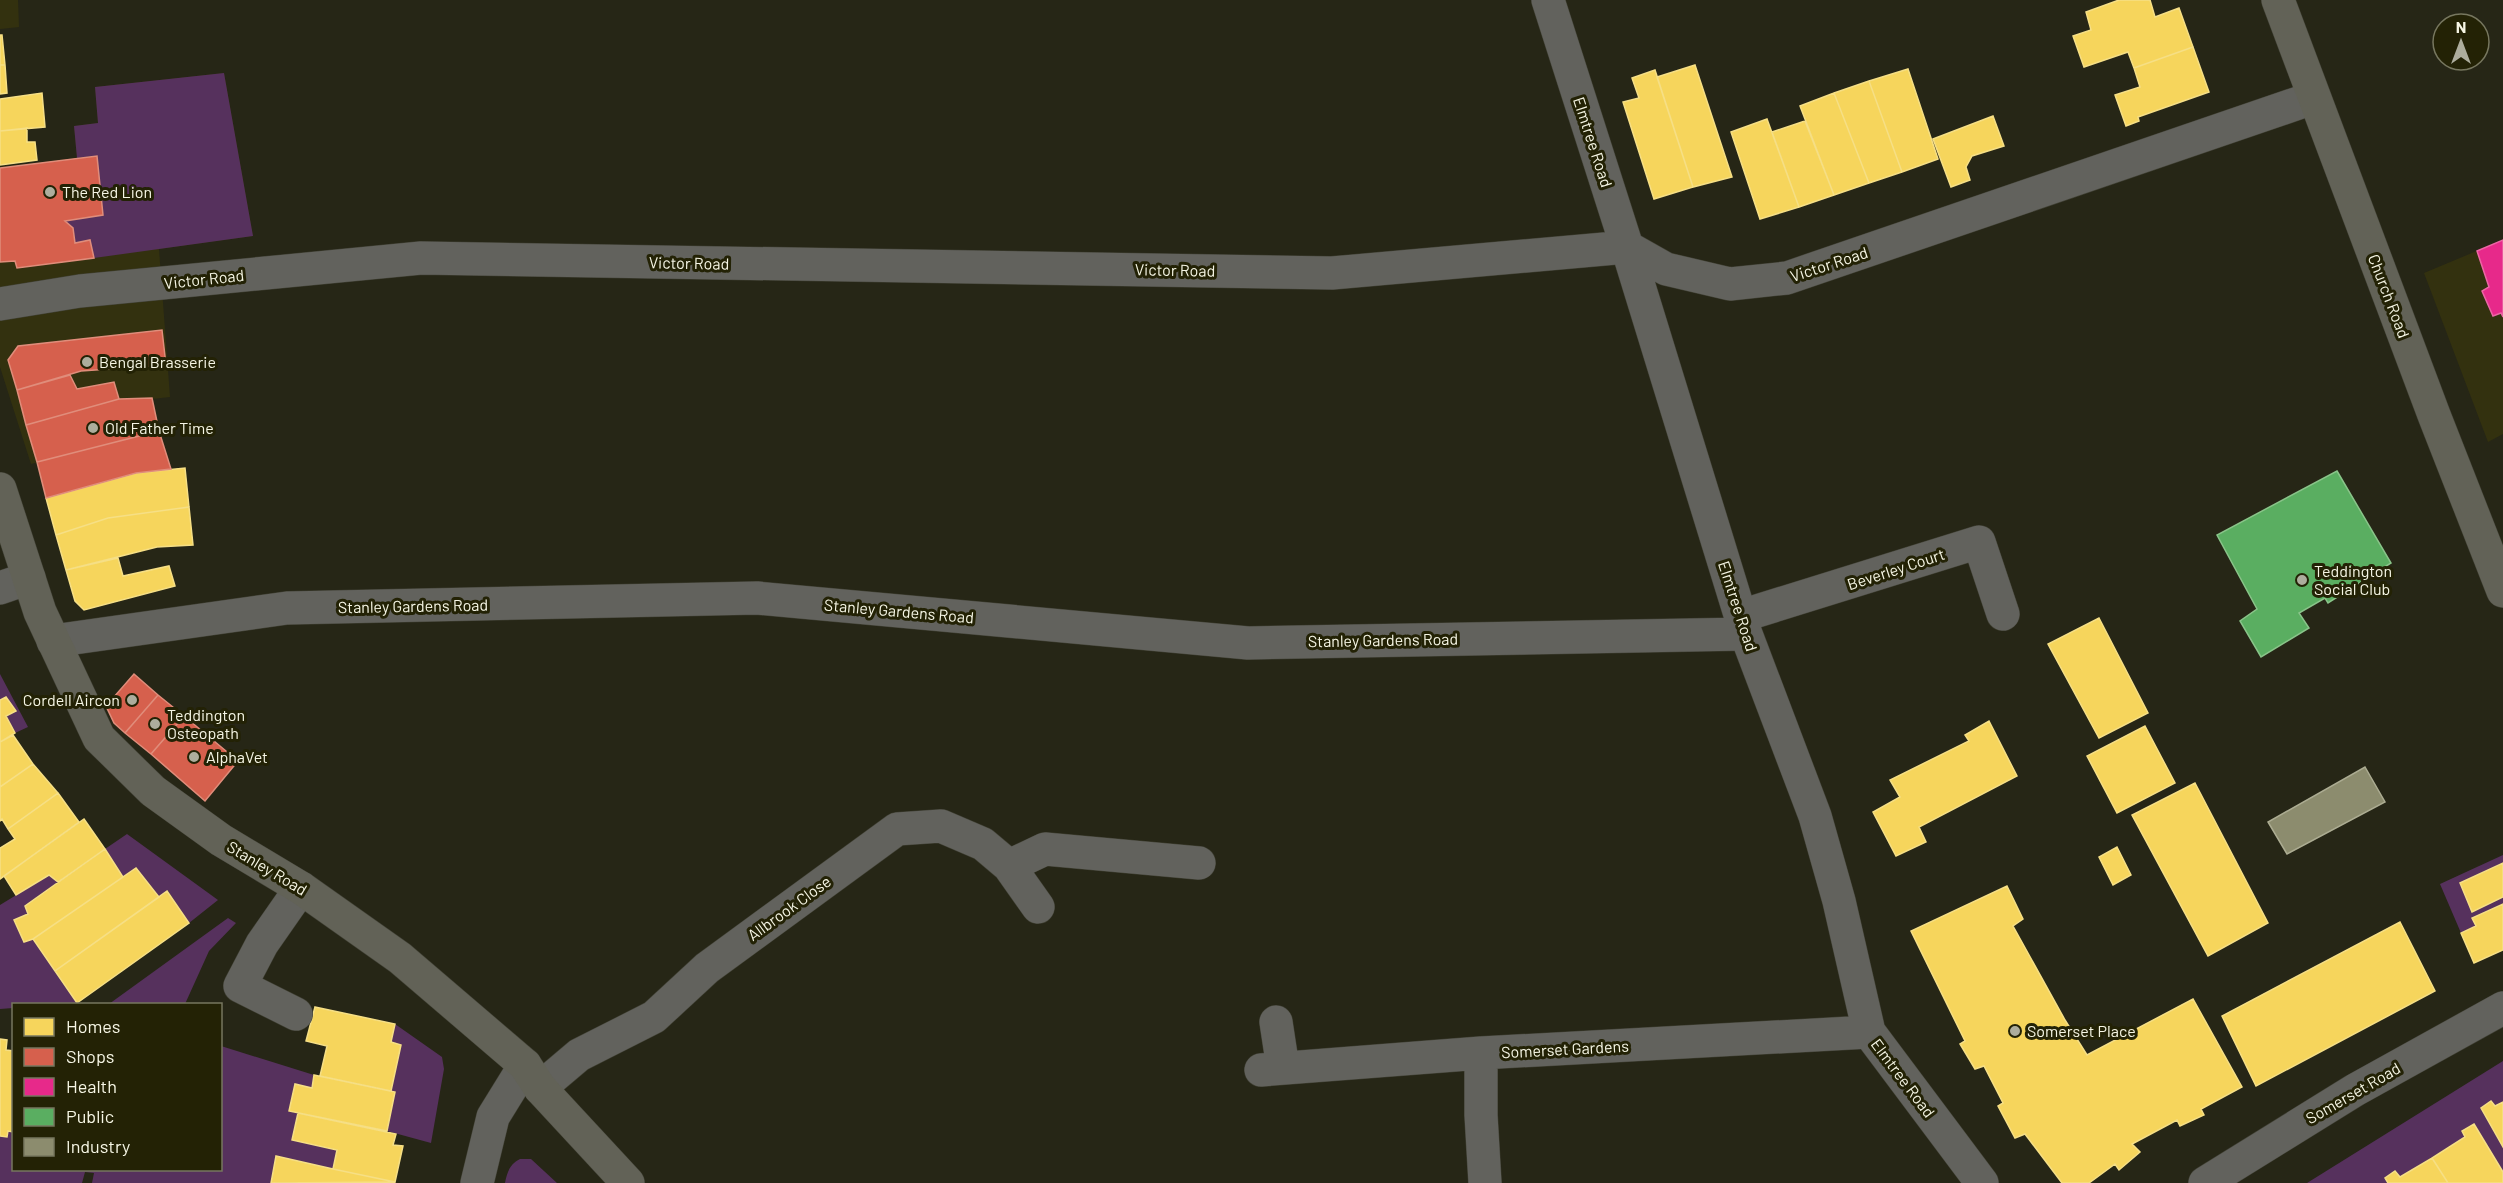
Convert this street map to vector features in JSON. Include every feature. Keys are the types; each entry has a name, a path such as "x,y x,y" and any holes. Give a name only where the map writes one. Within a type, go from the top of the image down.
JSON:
{"main road":[{"name":"Church Road","path":"2278,0 2313,98 2503,591"},
{"name":"Stanley Road","path":"0,489 15,583 53,641 99,738 153,791 221,840 301,888 400,958 533,1077 628,1183"}],"street":[{"name":"Elmtree Road","path":"1548,0 1627,247 1743,625 1815,816 1839,901 1869,1032 1982,1183"},
{"name":"Victor Road","path":"0,304 80,291 421,258 1332,273 1627,247 1666,269 1730,284 1787,278 2313,98"},
{"name":"Beverley Court","path":"1743,625 1979,542 2003,614"},
{"name":"Stanley Gardens Road","path":"53,641 287,608 758,598 1248,643 1743,625"},
{"name":"Allbrook Close","path":"477,1183 493,1117 533,1077 654,1017 707,968 897,829 941,826 982,844 1009,866 1038,907"},
{"path":"1009,866 1045,849 1199,863"},
{"path":"296,1014 240,986 262,944 301,888"},
{"name":"Somerset Road","path":"2205,1183 2355,1090 2503,1008"},
{"name":"Somerset Gardens","path":"1276,1022 1272,1069 1481,1053 1869,1032"},
{"path":"1481,1053 1481,1115 1485,1183"}],"shaded area":[{"path":"0,0 18,0 19,27 0,29"},
{"path":"224,73 253,236 159,249 170,397 152,399 159,431 31,464 0,367 0,167 77,158 74,126 98,123 95,87"},
{"path":"224,73 253,236 94,258 90,241 75,243 73,228 65,221 103,215 97,156 77,158 74,126 98,123 95,87"},
{"path":"2503,240 2503,434 2488,442 2424,273"},
{"path":"0,674 28,727 15,733 6,716 16,711 6,697 0,700"},
{"path":"127,834 218,900 189,923 168,891 159,897 136,868 123,877 105,849"},
{"path":"2503,855 2503,863 2460,883 2472,912 2503,897 2503,904 2472,918 2476,926 2461,933 2440,884"},
{"path":"49,875 58,882 25,906 28,914 14,921 24,942 33,939 77,1003 12,1003 12,1008 0,1009 0,905"},
{"path":"228,918 236,923 209,951 185,1003 110,1003"},
{"path":"395,1024 442,1057 444,1069 431,1143 387,1131 395,1092 391,1091 401,1045 391,1042"},
{"path":"222,1046 314,1075 312,1088 295,1084 289,1111 298,1113 292,1140 337,1150 333,1169 276,1157 271,1183 92,1183 94,1173 85,1172 82,1183 0,1183 0,1136 7,1137 8,1131 12,1132 12,1171 222,1171"},
{"path":"2503,1061 2503,1172 2473,1124 2462,1131 2465,1137 2400,1177 2395,1171 2385,1178 2388,1183 2307,1183"},
{"path":"520,1159 531,1159 557,1183 505,1183 510,1169"}],"building: Homes":[{"path":"2119,0 2150,0 2155,17 2179,8 2193,47 2134,68 2128,52 2084,67 2073,36 2091,30 2086,12"},
{"path":"0,35 2,35 5,65 0,65"},
{"path":"2193,47 2209,92 2138,117 2139,121 2126,126 2115,95 2140,87 2134,68"},
{"path":"0,65 5,65 7,93 0,94"},
{"path":"1695,65 1732,177 1693,187 1657,77"},
{"path":"1908,69 1938,159 1902,172 1869,81"},
{"path":"1655,70 1693,187 1654,199 1623,102 1639,98 1632,78"},
{"path":"1869,81 1902,172 1869,183 1834,93"},
{"path":"42,93 45,127 0,131 0,99"},
{"path":"1834,93 1869,183 1834,195 1800,106"},
{"path":"1993,116 2004,146 1972,156 1966,167 1970,180 1951,187 1933,139"},
{"path":"1767,119 1799,207 1760,219 1731,132"},
{"path":"1805,121 1834,195 1799,207 1772,132"},
{"path":"27,128 27,142 35,142 37,160 0,165 0,131"},
{"path":"185,468 189,507 108,518 56,535 46,498 136,473"},
{"path":"189,507 193,545 157,547 66,570 56,535 108,518"},
{"path":"118,558 123,576 169,566 175,586 84,610 75,601 66,570"},
{"path":"2099,618 2148,713 2099,738 2048,644"},
{"path":"6,697 16,711 6,716 15,733 0,742 0,700"},
{"path":"1989,721 2017,776 1919,827 1926,842 1896,856 1873,812 1900,797 1890,780 1969,741 1965,735"},
{"path":"2145,726 2175,783 2117,813 2087,756"},
{"path":"13,735 33,764 0,787 0,742"},
{"path":"33,764 58,793 8,829 2,819 0,821 0,787"},
{"path":"2195,783 2268,923 2208,956 2132,815"},
{"path":"58,793 79,822 0,879 0,848 15,839 8,829"},
{"path":"84,819 105,849 58,882 49,875 16,895 4,876"},
{"path":"2117,847 2131,875 2113,885 2099,857"},
{"path":"105,849 123,877 33,939 24,942 14,920 28,914 25,906"},
{"path":"2503,863 2503,897 2472,912 2460,883"},
{"path":"136,868 159,897 55,971 33,939"},
{"name":"Somerset Place","path":"2007,886 2023,919 2013,926 2087,1055 2193,999 2242,1087 2201,1109 2204,1115 2180,1126 2177,1120 2132,1144 2140,1152 2119,1170 2115,1164 2089,1183 2062,1183 2025,1134 2015,1138 1998,1106 2003,1103 1984,1066 1975,1069 1960,1044 1965,1041 1911,931"},
{"path":"167,891 189,923 77,1003 55,971"},
{"path":"2503,904 2503,950 2474,963 2461,933 2476,926 2472,918"},
{"path":"2400,922 2435,991 2256,1086 2222,1016"},
{"path":"315,1007 395,1024 391,1042 401,1045 391,1091 320,1076 327,1046 306,1041"},
{"path":"0,1039 7,1040 6,1050 12,1051 12,1132 8,1131 7,1137 0,1136"},
{"path":"314,1075 395,1092 387,1131 289,1111 295,1084 312,1088"},
{"path":"2491,1101 2495,1106 2503,1102 2503,1147 2481,1108"},
{"path":"298,1113 396,1134 393,1145 403,1146 395,1182 333,1169 337,1150 292,1140"},
{"path":"2474,1124 2503,1172 2503,1183 2448,1183 2432,1158 2465,1137 2462,1131"},
{"path":"276,1156 333,1169 395,1182 271,1183"},
{"path":"2432,1158 2448,1183 2388,1183 2385,1178 2395,1171 2400,1177"}],"building: Shops":[{"name":"The Red Lion","path":"97,156 103,215 65,221 73,228 75,243 90,240 94,258 17,268 15,261 0,262 0,168"},
{"name":"Bengal Brasserie","path":"162,330 166,365 81,371 17,390 8,360 18,346"},
{"path":"70,375 77,389 114,382 119,399 26,425 17,390"},
{"name":"Old Father Time","path":"152,398 159,431 37,462 26,425 119,399"},
{"path":"159,431 171,469 136,473 46,498 37,462"},
{"name":"Cordell Aircon","path":"134,674 158,695 125,733 114,723 106,706"},
{"name":"Teddington Osteopath","path":"158,695 184,716 151,754 125,733"},
{"name":"AlphaVet","path":"184,716 238,761 205,801 151,754"}],"building: Health":[{"path":"2503,240 2503,317 2501,313 2493,316 2482,291 2489,287 2477,251"}],"building: Public":[{"name":"Teddington Social Club","path":"2337,471 2391,563 2328,603 2325,598 2299,613 2309,628 2261,657 2240,621 2257,609 2217,535"}],"building: Industry":[{"path":"2365,767 2385,802 2287,854 2268,822"}],"place":[{"name":"The Red Lion","path":"50,192"},
{"name":"Bengal Brasserie","path":"87,362"},
{"name":"Old Father Time","path":"93,428"},
{"name":"Teddington Social Club","path":"2302,580"},
{"name":"Cordell Aircon","path":"132,700"},
{"name":"Teddington Osteopath","path":"155,724"},
{"name":"AlphaVet","path":"194,757"},
{"name":"Somerset Place","path":"2015,1031"}]}
